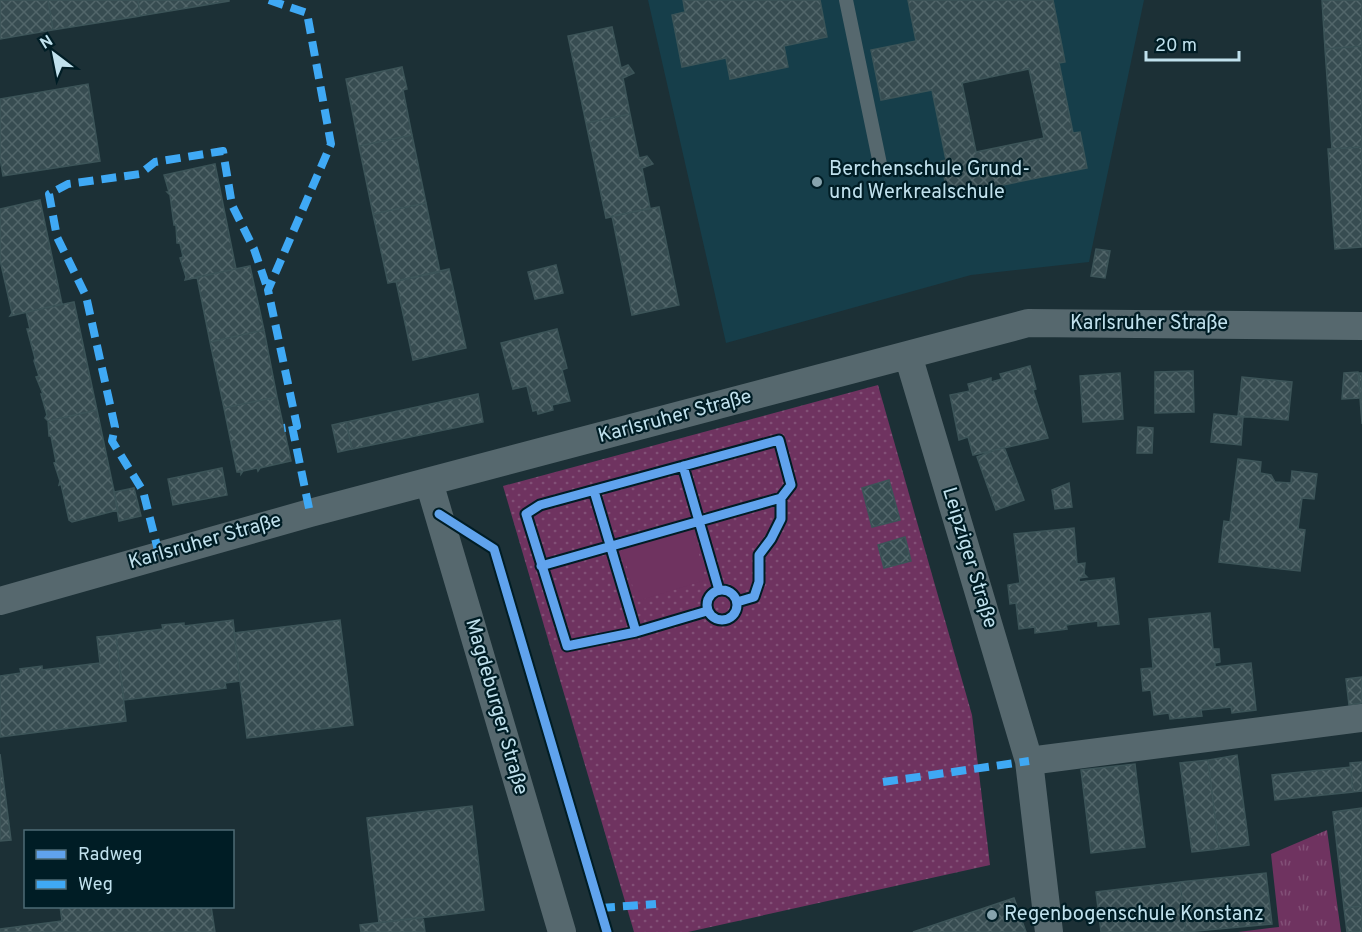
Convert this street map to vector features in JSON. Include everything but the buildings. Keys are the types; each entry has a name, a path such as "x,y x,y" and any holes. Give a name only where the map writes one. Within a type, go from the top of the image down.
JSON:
{"street":[{"name":"Karlsruher Straße","path":"0,601 170,551 1028,323 1362,326"},
{"name":"Leipziger Straße","path":"908,355 1029,762 1048,932"},
{"name":"Magdeburger Straße","path":"429,482 562,932"},
{"path":"1029,762 1362,718"}],"lane":[{"path":"846,0 880,164"}],"shaded area":[{"name":"Berchenschule Grund- und Werkrealschule","path":"648,0 683,0 685,12 672,16 682,66 726,58 730,79 788,67 784,46 827,37 820,0 908,0 916,41 881,100 932,90 946,160 941,161 948,196 1087,168 1080,132 1073,133 1059,63 1065,61 1053,0 1144,0 1089,262 971,275 726,343"}],"green space":[{"path":"878,385 972,715 990,865 688,932 634,932 503,486"},
{"path":"692,529 706,580 637,601 622,550"},
{"path":"1327,830 1341,932 1238,932 1279,927 1271,854"}],"marked path":[{"path":"269,0 307,13 331,144 268,290 297,426 284,428"},
{"path":"159,554 143,491 112,441 115,427 86,296 57,237 49,194 68,184 140,174 155,162 223,151 232,205 254,249 268,290"},
{"path":"292,426 310,513"},
{"path":"883,782 1029,761"},
{"path":"600,908 656,904"}],"cycle path":[{"path":"541,566 781,498 791,485 779,440 540,505 526,514 567,646 636,632 707,611"},
{"path":"683,466 719,590"},
{"path":"594,491 636,632"},
{"path":"737,602 754,597 759,582 759,555 771,539 781,519 781,498"},
{"path":"439,514 494,549 607,932"},
{"path":"722,590 733,594 737,605 733,616 722,620 711,616 707,605 711,594 722,590"}],"place":[{"name":"Berchenschule Grund- und Werkrealschule","path":"817,182"},
{"name":"Regenbogenschule Konstanz","path":"992,915"}]}
